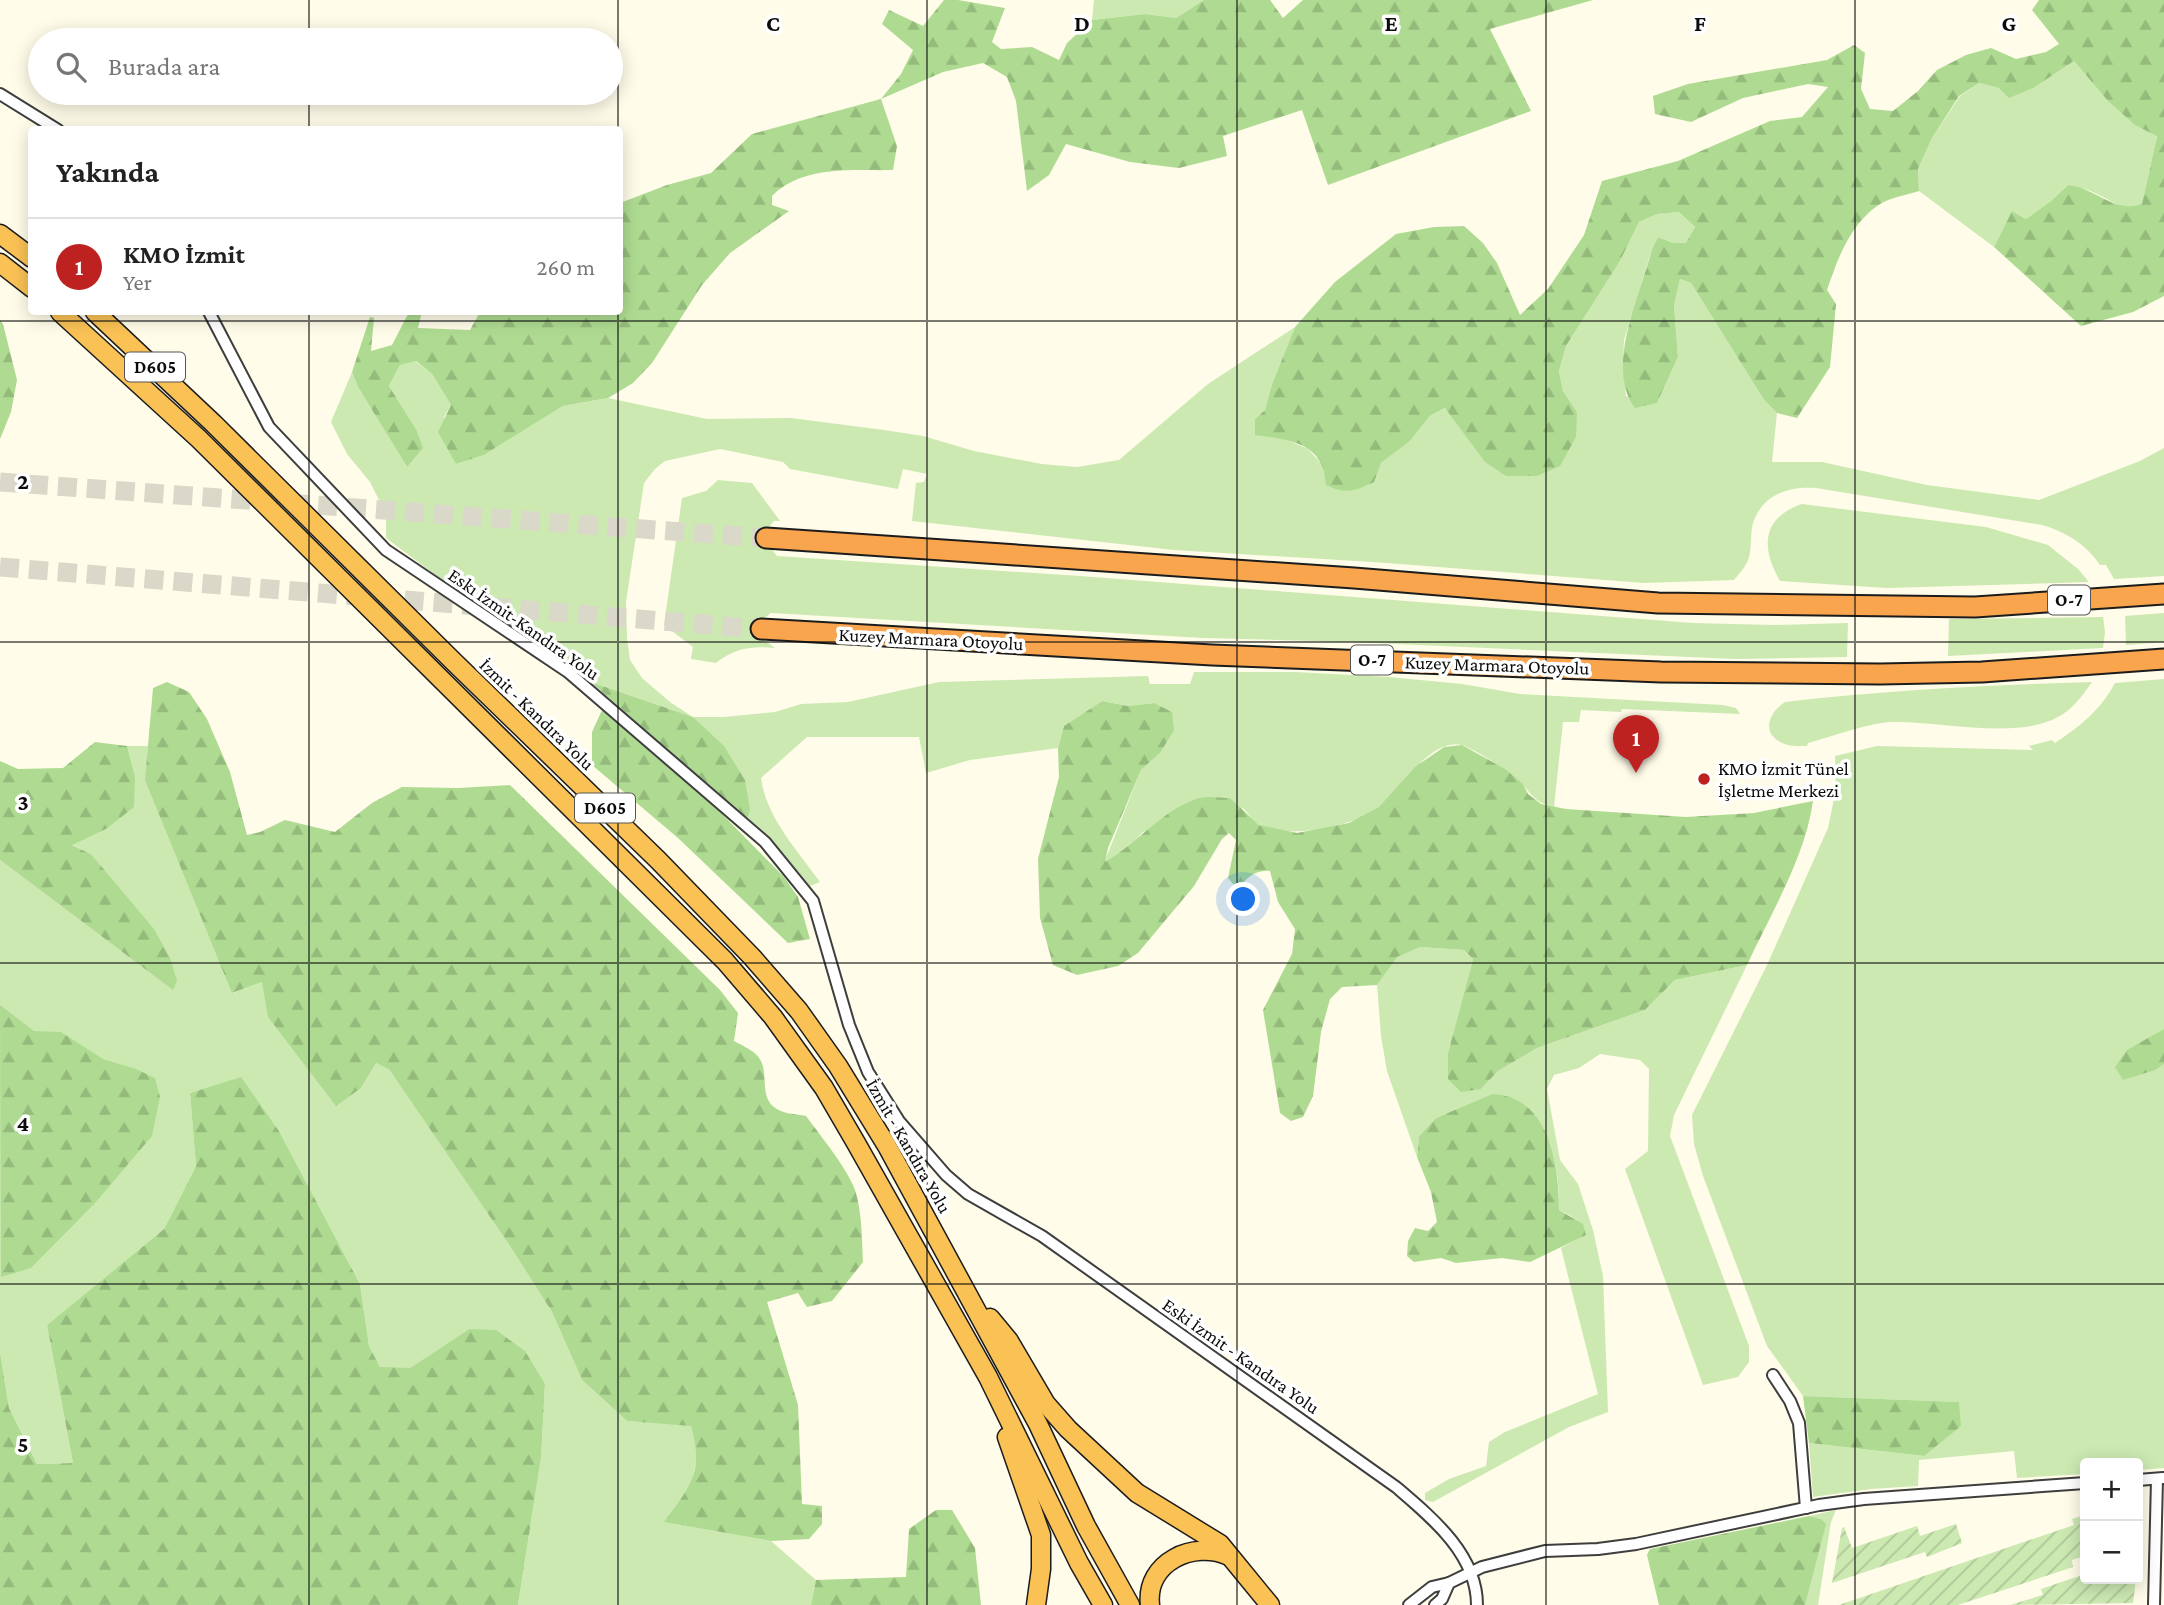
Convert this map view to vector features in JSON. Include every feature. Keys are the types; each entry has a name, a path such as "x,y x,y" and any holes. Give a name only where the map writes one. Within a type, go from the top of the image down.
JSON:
{"highway":[{"path":"0,234 28,255"},
{"path":"0,263 28,285"},
{"path":"63,315 199,439 725,961 773,1017 824,1088 988,1377 1079,1563 1103,1605"},
{"name":"İzmit - Kandıra Yolu","path":"98,315 214,424 444,653 658,860 752,957 799,1011 838,1066 887,1146 967,1292"},
{"name":"O-7","path":"766,538 1354,578 1658,603 1975,607 2164,594"},
{"name":"Kuzey Marmara Otoyolu","path":"761,629 1212,655 1661,672 1982,672 2164,659"},
{"path":"967,1292 1009,1341 1046,1404 1068,1429 1137,1493 1220,1544 1270,1605"},
{"path":"967,1292 1038,1424 1086,1526 1130,1605"},
{"path":"988,1377 1041,1535 1037,1605"},
{"path":"1150,1605 1152,1584 1169,1560 1186,1552 1205,1550 1218,1551 1232,1558"}],"street":[{"path":"0,94 52,126"},
{"name":"Eskı İzmit-Kandıra Yolu","path":"211,315 269,427 386,550 568,672 765,842 813,901 849,1025 868,1072 899,1121 946,1175 968,1194"},
{"name":"Eski İzmit - Kandıra Yolu","path":"968,1194 1042,1236 1396,1487 1427,1513 1452,1540 1475,1585 1477,1605"},
{"path":"1773,1375 1790,1401 1799,1423 1806,1508"},
{"path":"2143,1479 2161,1478 2154,1605"},
{"path":"1409,1605 1432,1587 1450,1583 1482,1567 1545,1551 1636,1544 1806,1508 1864,1499 2080,1483"},
{"path":"1435,1605 1442,1599 1450,1583"}],"green space":[{"path":"944,0 1005,8 992,42 1001,49 1032,47 1059,60 1067,43 1092,20 1145,14 1176,18 1204,0 1270,0 1283,18 1303,0 1593,0 1490,29 1531,111 1328,185 1302,110 1223,136 1227,156 1179,168 1130,162 1066,144 1049,175 1027,191 1016,101 1007,77 983,63 943,72 881,99 901,74 913,50 882,24 889,10 923,26"},
{"path":"1094,0 1204,0 1176,18 1145,14 1092,20"},
{"path":"2039,0 2164,0 2164,296 2133,312 2081,326 1994,247 2012,211 2026,219 2068,185 2087,190 2123,206 2142,204 2157,136 2135,125 2108,101 2074,61 2035,87 2009,98 1999,88 1979,83 1959,96 1932,138 1918,169 1919,191 1881,203 1859,223 1840,255 1827,290 1836,304 1830,367 1797,418 1777,413 1764,400 1691,283 1680,279 1674,306 1678,357 1657,403 1635,408 1626,391 1623,372 1628,330 1658,237 1673,243 1686,243 1695,227 1679,212 1657,214 1639,222 1620,261 1566,346 1559,371 1563,391 1577,412 1576,437 1560,466 1537,476 1506,476 1485,462 1445,408 1430,416 1409,442 1381,463 1374,482 1356,490 1345,491 1326,485 1321,463 1309,449 1273,437 1255,435 1255,419 1265,410 1272,384 1295,327 1335,282 1396,234 1434,227 1464,226 1483,243 1497,263 1520,315 1548,289 1584,235 1602,181 1678,161 1770,121 1802,117 1828,87 1808,84 1743,98 1691,122 1655,114 1653,96 1688,84 1827,60 1854,45 1865,53 1861,89 1870,109 1893,111 1918,91 1937,70 1966,55 1991,48 2016,59 2046,52 2059,44 2032,10"},
{"path":"2074,61 2121,112 2157,135 2142,205 2123,206 2089,190 2068,185 2026,219 2012,211 1994,247 1919,191 1918,169 1932,138 1960,96 1979,83 1999,88 2035,87"},
{"path":"881,99 897,146 893,170 845,170 813,174 784,186 772,196 772,205 789,211 730,253 702,285 652,363 633,383 608,398 563,406 484,455 456,464 438,432 451,405 432,374 416,361 400,365 389,386 416,429 423,448 407,467 358,387 352,372 370,317 374,318 371,351 392,345 407,315 421,315 418,328 470,330 478,315 623,315 623,202 667,185 711,173 752,134"},
{"path":"1679,212 1695,227 1687,243 1673,243 1658,237 1652,249 1624,340 1626,396 1657,403 1678,357 1674,306 1680,279 1691,283 1764,400 1777,413 1772,462 1822,462 1927,485 2039,500 2140,461 2164,448 2164,576 2114,579 2106,565 2100,565 2082,545 2059,531 2042,525 1806,488 1778,494 1763,505 1753,523 1748,560 1734,580 1644,583 1174,550 912,521 916,483 924,482 927,474 903,469 898,489 790,469 783,462 720,449 665,461 644,483 626,602 630,660 642,678 693,717 591,682 461,594 386,538 386,519 379,500 370,482 347,454 331,422 352,372 358,387 407,467 416,429 389,386 400,365 415,361 432,374 451,405 444,417 456,464 484,455 563,406 608,398 707,419 791,418 884,430 923,436 974,451 1042,464 1077,467 1119,460 1208,384 1295,327 1272,384 1265,410 1255,419 1285,439 1308,449 1320,462 1381,463 1409,442 1430,416 1446,408 1464,431 1577,412 1563,391 1559,371 1566,346 1620,261 1639,222 1657,214"},
{"path":"0,320 17,380 11,412 0,439"},
{"path":"718,480 752,483 780,521 774,521 770,525 767,534 768,543 777,556 1080,576 1693,623 1848,623 1847,657 1735,659 1203,638 771,613 763,619 761,629 764,640 775,648 744,649 716,663 691,659 693,647 664,625 682,498 706,491"},
{"path":"1802,504 1986,527 2048,545 2078,569 2089,582 1887,588 1780,581 1770,557 1769,535 1779,517"},
{"path":"2164,613 2164,642 2126,645 2125,616"},
{"path":"2103,617 2103,648 1948,656 1949,619"},
{"path":"1194,672 1295,672 1389,677 1462,684 1520,694 1723,705 1736,708 1740,714 1581,710 1579,722 1563,722 1554,807 1538,800 1516,779 1484,756 1462,745 1450,745 1427,757 1380,807 1354,820 1320,829 1285,831 1258,824 1243,808 1143,832 1125,851 1104,863 1141,770 1160,753 1154,703 1128,706 1102,701 1064,726 1058,748 970,760 926,773 919,737 807,737 761,778 776,820 820,882 810,886 776,846 747,820 693,717 724,717 775,712 801,704 848,702 939,682 1148,676 1150,684 1190,684"},
{"path":"2164,679 2164,1468 2143,1470 2143,1458 2080,1458 2080,1474 2017,1478 2014,1451 1919,1460 1918,1486 1813,1497 1809,1443 1924,1456 1958,1402 1803,1396 1767,1346 1703,1176 1694,1144 1692,1115 1767,965 1828,828 1836,789 1835,756 1877,746 2033,750 2029,746 2052,740 2055,743 2081,724 2103,702 2115,683"},
{"path":"167,682 189,692 207,719 230,772 247,835 285,820 335,832 372,803 402,787 510,785 720,990 738,1013 734,1041 759,1057 770,1102 781,1111 806,1116 848,1176 856,1193 860,1212 863,1262 832,1301 807,1307 798,1293 767,1302 798,1405 802,1504 822,1506 822,1524 809,1539 771,1541 664,1522 688,1488 695,1467 695,1442 691,1426 627,1421 582,1380 552,1312 389,1069 376,1063 361,1088 336,1106 268,1017 262,982 232,993 145,780 153,688"},
{"path":"591,682 693,717 724,746 745,780 750,810 747,820"},
{"path":"2092,682 2077,702 2063,714 2041,724 2022,727 1978,728 1892,722 1862,727 1808,743 1807,746 1799,746 1787,745 1777,740 1772,735 1769,724 1774,712 1785,702 1938,689"},
{"path":"1102,701 1128,706 1154,703 1172,712 1174,730 1160,753 1141,770 1108,848 1105,862 1171,812 1200,798 1230,798 1259,825 1297,833 1349,823 1379,807 1415,767 1444,747 1462,745 1505,769 1541,804 1566,809 1686,817 1754,813 1813,801 1795,864 1747,965 1675,980 1645,1010 1537,1048 1498,1071 1481,1089 1461,1092 1448,1079 1448,1053 1473,959 1464,950 1420,947 1397,957 1377,985 1342,987 1330,999 1321,1032 1313,1096 1303,1117 1291,1121 1280,1113 1263,1010 1292,954 1295,929 1278,902 1270,871 1254,874 1242,884 1234,885 1228,878 1236,840 1229,833 1222,839 1194,886 1138,953 1118,966 1077,975 1053,965 1040,918 1038,859 1059,777 1058,748 1064,726"},
{"path":"602,710 721,813 784,877 798,897 810,939 788,943 678,838 592,765 592,732"},
{"path":"95,742 127,746 135,776 134,807 106,829 72,845 91,854 154,929 170,958 177,981 173,990 0,860 0,761 18,769 63,768"},
{"path":"127,746 148,746 146,780 233,993 262,982 361,1088 376,1063 389,1068 552,1312 582,1380 627,1421 691,1425 698,1451 691,1486 665,1522 771,1541 816,1580 811,1605 518,1605 541,1458 545,1384 469,1329 410,1368 380,1368 369,1346 360,1284 279,1131 241,1078 190,1093 196,1166 164,1229 47,1325 73,1463 37,1464 9,1408 0,1352 0,860 172,989 117,886 91,854 71,844 106,829 135,776"},
{"path":"1420,947 1464,950 1473,959 1448,1053 1481,1089 1498,1071 1537,1048 1645,1010 1675,980 1747,965 1674,1115 1670,1136 1749,1346 1749,1362 1738,1377 1703,1385 1625,1169 1648,1151 1649,1069 1640,1060 1600,1054 1579,1068 1554,1075 1547,1089 1560,1160 1578,1184 1593,1230 1603,1276 1608,1412 1569,1427 1433,1502 1425,1500 1425,1493 1449,1479 1486,1466 1489,1442 1505,1432 1598,1394 1561,1248 1586,1234 1571,1216 1559,1210 1553,1154 1538,1120 1526,1107 1511,1098 1492,1094 1436,1118 1419,1136 1417,1157 1387,1071 1377,985 1397,956"},
{"path":"0,1005 34,1031 61,1032 103,1059 155,1078 160,1097 152,1136 95,1203 31,1268 1,1277"},
{"path":"2164,1029 2164,1064 2155,1070 2123,1080 2115,1067 2127,1050"},
{"path":"241,1077 279,1131 360,1284 369,1346 380,1367 410,1368 469,1329 496,1330 525,1351 545,1384 541,1458 518,1605 0,1605 0,1352 9,1408 37,1464 73,1463 47,1325 164,1229 196,1166 190,1093"},
{"path":"1492,1094 1511,1098 1527,1106 1538,1119 1553,1154 1559,1210 1583,1224 1586,1235 1530,1262 1502,1258 1456,1263 1441,1258 1414,1262 1407,1256 1408,1241 1415,1228 1428,1231 1437,1222 1431,1192 1417,1157 1419,1136 1436,1118"},
{"path":"1803,1396 1959,1402 1961,1426 1924,1456 1809,1443"},
{"path":"936,1510 952,1510 975,1548 981,1605 811,1605 816,1580 906,1577 909,1529"},
{"path":"1836,1510 1831,1522 1818,1605 1805,1605 1821,1519 1809,1516"},
{"path":"1809,1516 1821,1519 1826,1524 1805,1605 1659,1605 1647,1555 1650,1549"},
{"path":"2080,1517 2080,1558 2072,1560 2073,1567 1958,1605 1839,1605 2074,1525 2072,1519"},
{"path":"1956,1524 1962,1543 1927,1557 1925,1552 1832,1583 1844,1527 1852,1548 1917,1526 1920,1536"},
{"path":"2080,1576 2080,1584 2135,1584 2133,1603 2010,1605 2043,1595 2041,1589"}],"tunnel":[{"path":"0,482 766,538"},
{"path":"0,567 761,629"}],"place":[{"name":"KMO İzmit","path":"1636,773"},
{"name":"KMO İzmit Tünel İşletme Merkezi","path":"1704,779"}]}
